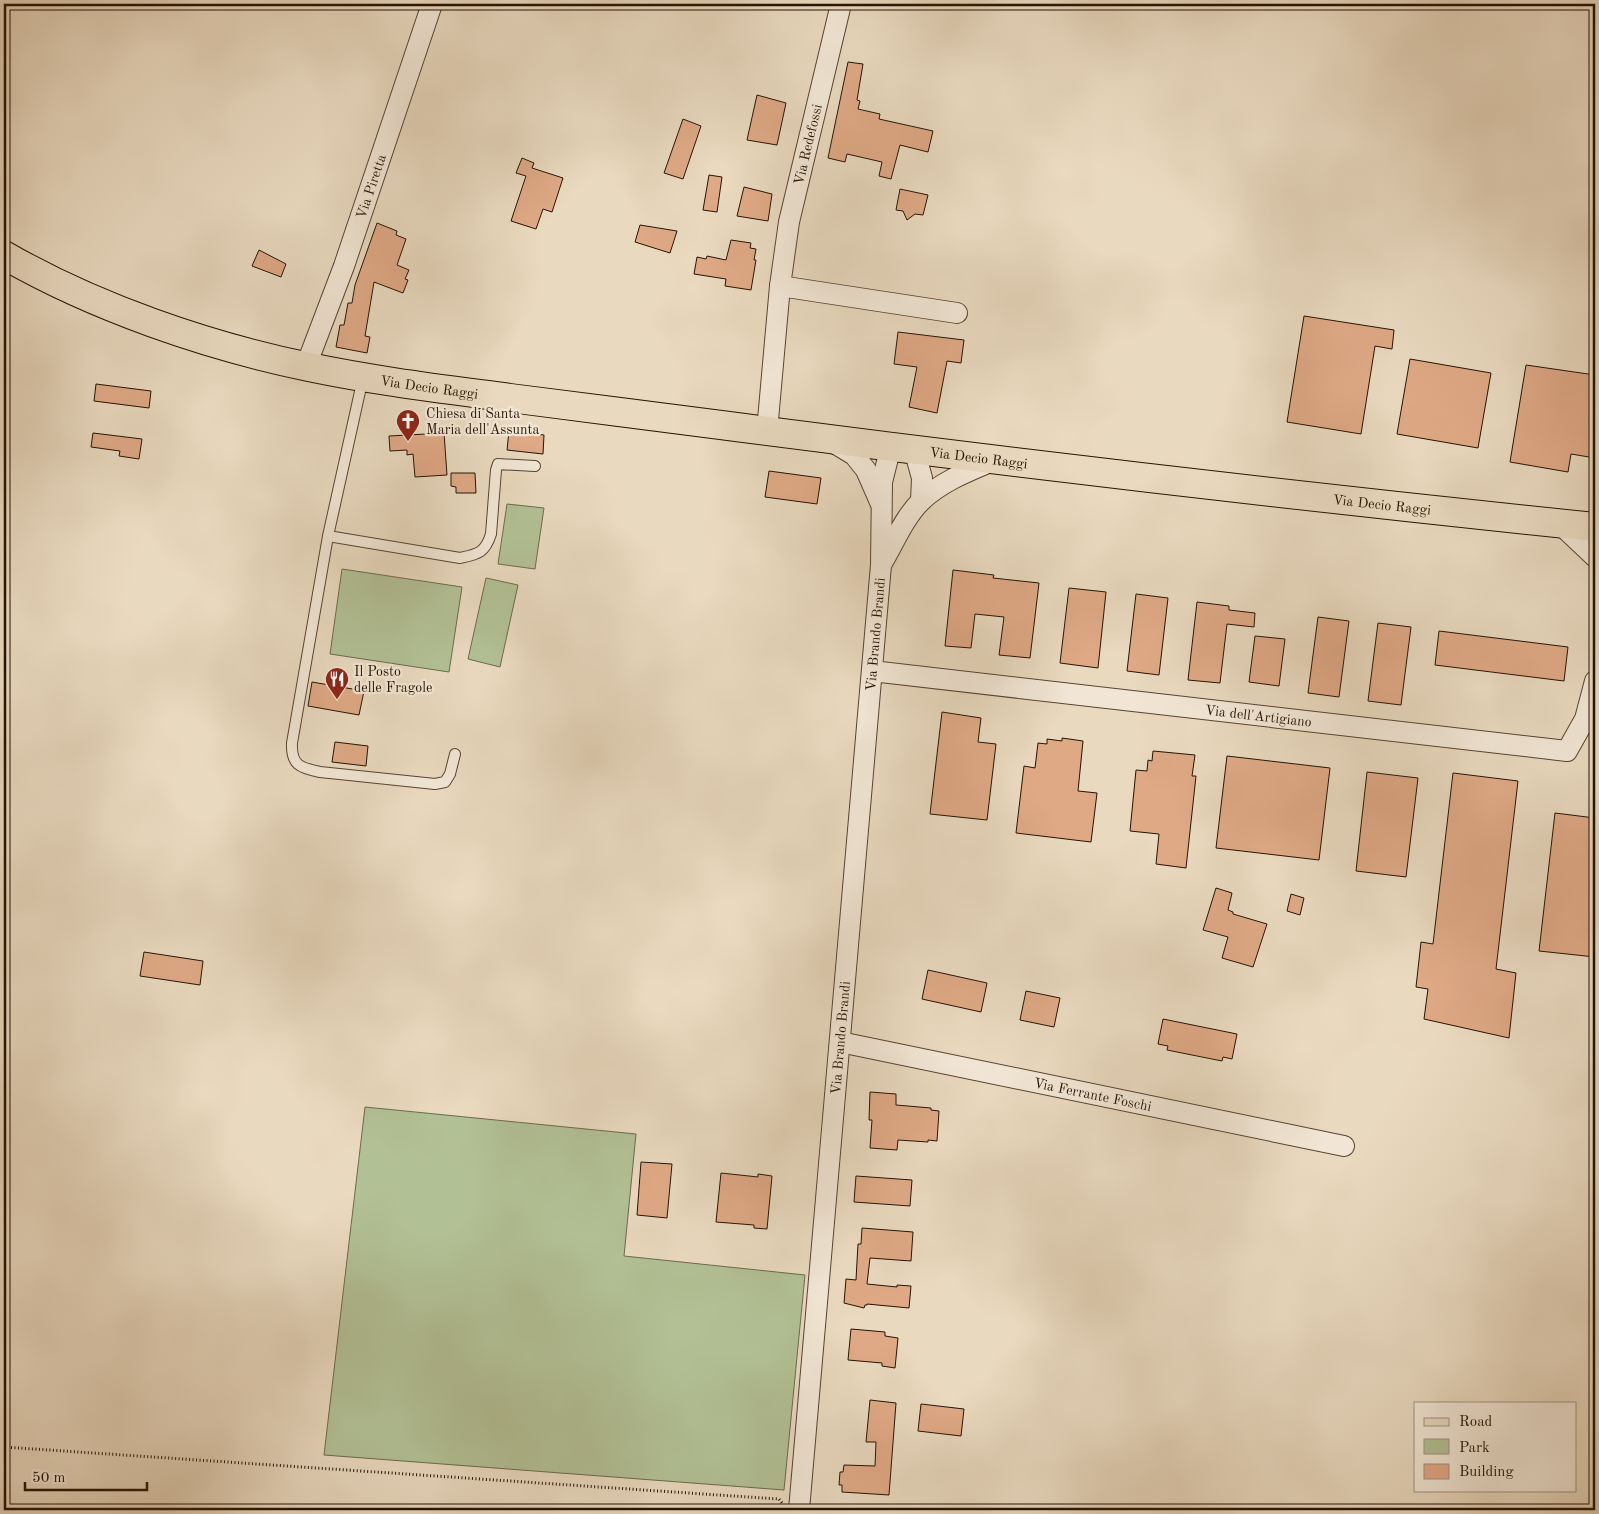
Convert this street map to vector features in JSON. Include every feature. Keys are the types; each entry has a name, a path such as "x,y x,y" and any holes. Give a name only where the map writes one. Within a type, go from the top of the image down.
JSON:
{"main road":[{"name":"Via Decio Raggi","path":"4,255 120,310 181,332 245,351 306,366 363,377 903,448 1318,498 1595,527"}],"street":[{"name":"Via Piretta","path":"306,366 344,266 432,4"},
{"name":"Via Redefossi","path":"767,431 780,286 791,212 841,4"},
{"path":"780,286 957,313"},
{"name":"Via Brando Brandi","path":"827,438 854,456 866,470 881,505"},
{"path":"903,448 922,478 921,501"},
{"name":"Via Brando Brandi","path":"791,1508 840,1042 881,565 881,505 884,470 903,448"},
{"name":"Via Brando Brandi","path":"881,565 907,520 921,501 948,481 997,459"},
{"path":"1559,523 1590,550 1595,557"},
{"name":"Via dell'Artigiano","path":"872,671 1567,751 1585,719 1595,681"},
{"name":"Via Ferrante Foschi","path":"840,1042 1344,1146"}],"lane":[{"name":"Via Decio Raggi","path":"363,377 328,536 292,743 292,754 295,763 305,769 435,784 445,782 450,774 455,754"},
{"path":"328,536 460,558 475,555 488,544 498,464 535,466"}],"path":[{"path":"4,1447 779,1499 791,1508"}],"green space":[{"path":"507,504 544,508 535,569 498,564"},
{"path":"342,569 462,587 449,672 330,654"},
{"path":"486,578 518,585 500,667 468,659"},
{"path":"365,1107 636,1134 624,1256 805,1275 784,1490 324,1455"}],"building":[{"path":"848,62 863,64 857,100 860,101 858,109 880,114 879,119 933,131 928,152 900,145 891,179 879,176 882,162 847,154 845,162 828,158"},
{"path":"757,95 786,103 777,145 747,140"},
{"path":"683,119 701,126 683,179 664,173"},
{"path":"522,158 534,163 532,168 563,178 552,212 543,209 536,229 511,221 526,176 516,173"},
{"path":"709,175 722,177 717,212 703,210"},
{"path":"744,187 772,194 768,221 737,216"},
{"path":"900,189 928,195 923,215 915,214 907,220 903,211 896,210"},
{"path":"377,223 397,231 396,235 406,239 397,265 409,270 405,279 408,280 403,293 374,282 365,336 370,337 367,353 336,347 340,325 344,325 348,303 352,303 355,285"},
{"path":"640,225 677,231 670,253 635,242"},
{"path":"731,240 751,243 750,248 756,249 751,290 725,286 726,279 694,274 697,257 706,259 707,256 726,260"},
{"path":"259,250 286,264 281,277 252,266"},
{"path":"1304,316 1394,330 1392,349 1375,346 1361,434 1287,422"},
{"path":"898,332 964,340 961,363 947,361 937,413 909,407 917,367 894,364"},
{"path":"1410,359 1491,373 1478,448 1397,434"},
{"path":"1526,365 1595,375 1595,458 1571,454 1568,472 1510,462"},
{"path":"96,384 151,391 149,408 94,401"},
{"path":"509,431 544,435 543,454 507,450"},
{"path":"93,433 142,439 139,459 119,456 120,451 91,447"},
{"path":"444,433 447,475 415,477 413,454 407,455 407,450 390,451 389,436"},
{"path":"769,471 821,478 817,504 765,497"},
{"path":"451,473 475,473 476,493 456,493 456,487 451,486"},
{"path":"953,570 994,575 993,578 1039,583 1030,658 999,655 1004,617 975,614 971,648 945,646"},
{"path":"1069,588 1106,592 1098,668 1060,663"},
{"path":"1136,594 1168,598 1159,675 1127,671"},
{"path":"1197,602 1229,606 1229,610 1255,613 1254,627 1227,624 1220,683 1188,680"},
{"path":"1318,617 1349,621 1339,697 1308,693"},
{"path":"1378,623 1411,627 1401,705 1368,701"},
{"path":"1439,631 1568,647 1564,681 1435,665"},
{"path":"1255,636 1285,639 1279,686 1249,682"},
{"path":"312,682 364,691 359,715 308,706"},
{"path":"942,712 981,718 978,742 996,744 987,820 930,814"},
{"path":"1062,738 1083,741 1078,791 1097,793 1091,842 1016,833 1024,766 1035,768 1038,743 1047,744 1047,739 1062,741"},
{"path":"335,742 368,746 366,766 332,762"},
{"path":"1153,751 1195,755 1192,776 1196,776 1186,868 1156,864 1159,834 1130,831 1136,770 1147,771 1148,760 1152,761"},
{"path":"1227,756 1330,768 1319,860 1216,848"},
{"path":"1367,772 1418,778 1406,877 1356,871"},
{"path":"1453,773 1518,781 1496,969 1516,973 1509,1038 1424,1019 1428,989 1416,987 1421,942 1433,944"},
{"path":"1555,813 1595,818 1595,957 1539,951"},
{"path":"1216,888 1232,893 1228,910 1233,912 1233,914 1267,924 1253,967 1222,958 1228,937 1203,930"},
{"path":"1291,894 1304,898 1300,915 1287,911"},
{"path":"144,952 203,961 200,985 140,976"},
{"path":"928,970 987,983 981,1012 922,999"},
{"path":"1026,991 1060,998 1054,1027 1020,1020"},
{"path":"1163,1019 1237,1034 1232,1059 1223,1057 1222,1061 1167,1050 1168,1046 1158,1044"},
{"path":"870,1092 896,1094 896,1105 931,1108 931,1110 939,1111 937,1141 898,1140 897,1150 870,1148 872,1120 869,1120"},
{"path":"641,1162 672,1164 667,1218 637,1215"},
{"path":"721,1173 758,1177 758,1174 772,1176 767,1229 754,1228 754,1225 716,1222"},
{"path":"856,1176 912,1180 910,1206 854,1202"},
{"path":"862,1228 913,1232 911,1261 870,1258 867,1284 897,1287 897,1285 911,1286 909,1308 867,1304 864,1308 844,1303 846,1279 856,1280 858,1244 861,1244"},
{"path":"851,1329 885,1332 885,1336 898,1338 895,1368 882,1366 882,1363 848,1360"},
{"path":"870,1400 896,1403 889,1495 842,1492 842,1485 839,1485 840,1472 843,1472 844,1465 875,1466 876,1442 866,1442"},
{"path":"921,1404 964,1409 961,1436 918,1431"}],"place":[{"name":"Chiesa di Santa Maria dell'Assunta","path":"408,442"},
{"name":"Il Posto delle Fragole","path":"337,700"}]}
